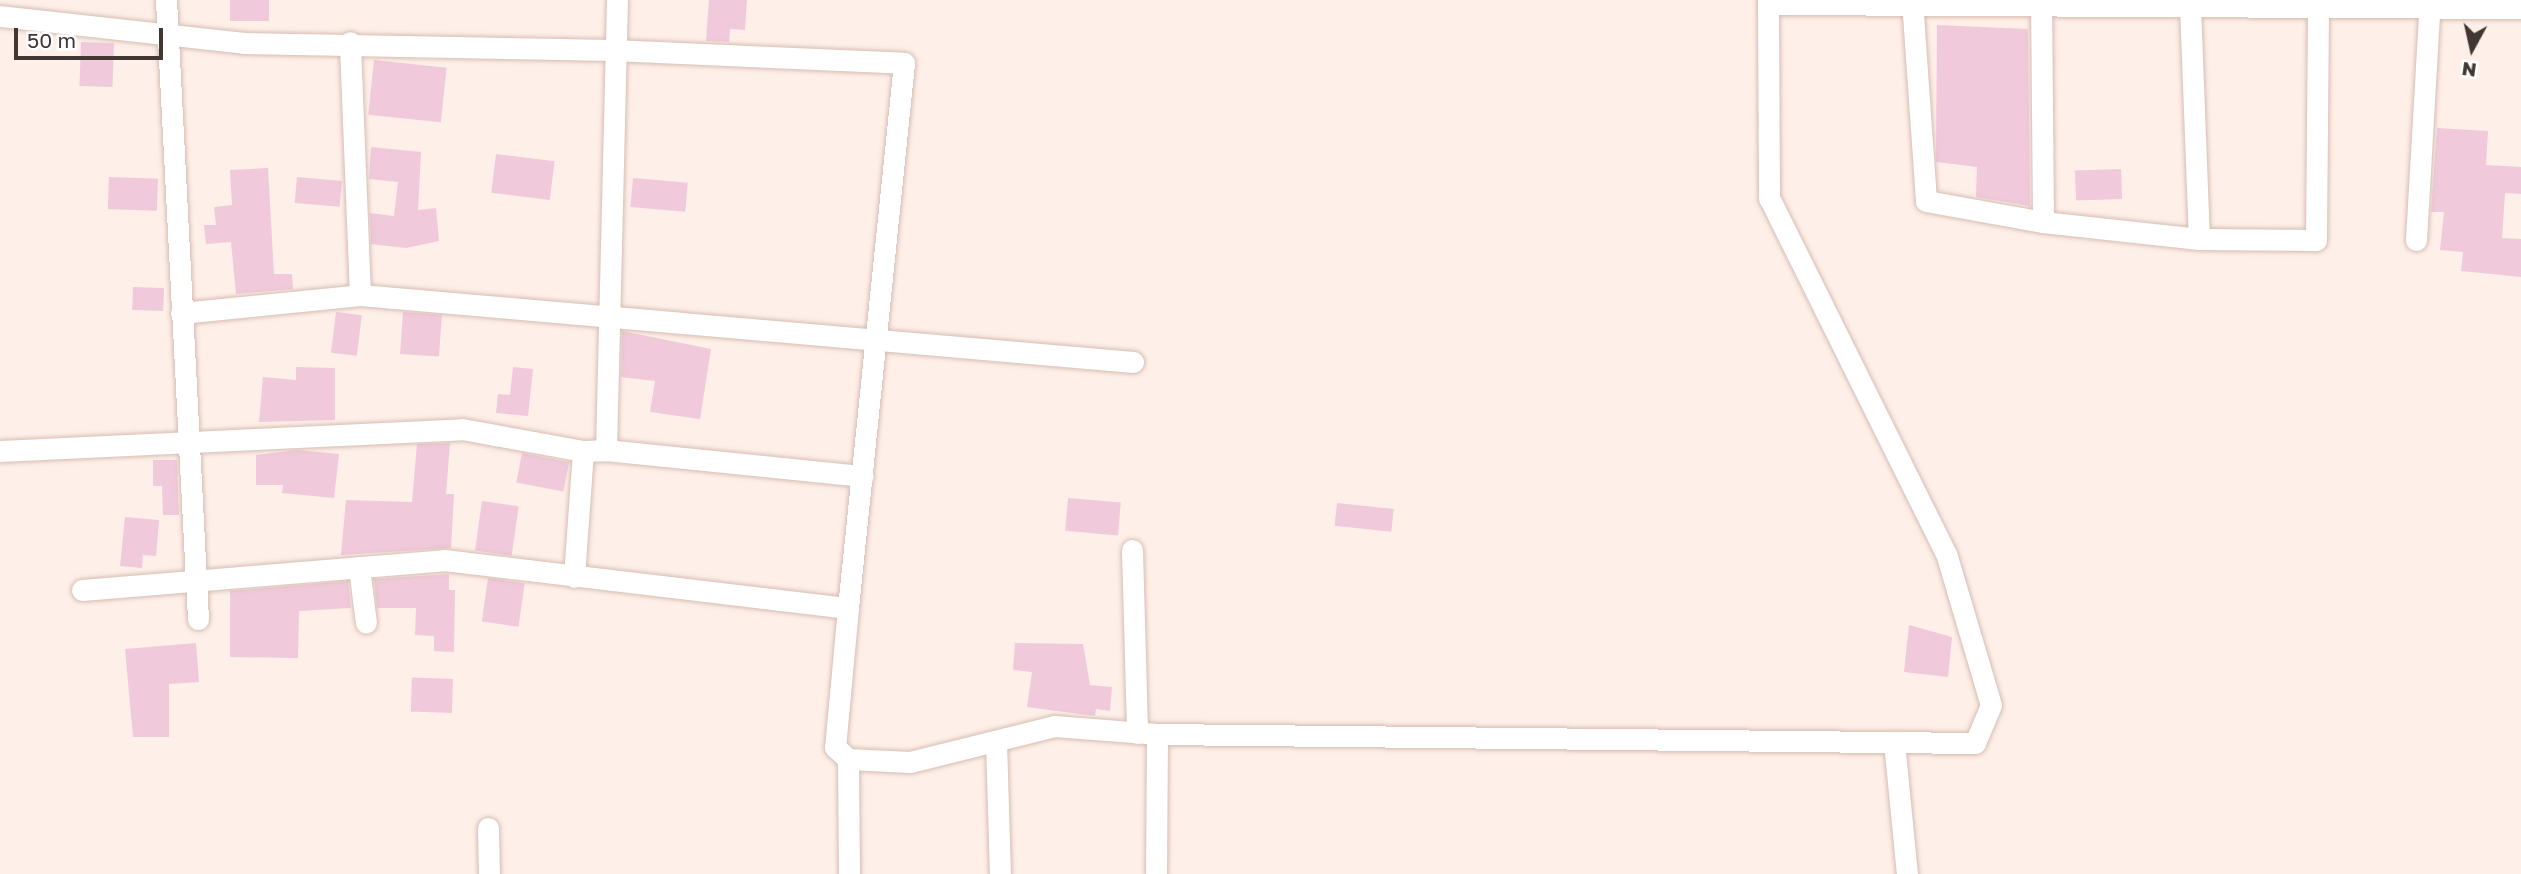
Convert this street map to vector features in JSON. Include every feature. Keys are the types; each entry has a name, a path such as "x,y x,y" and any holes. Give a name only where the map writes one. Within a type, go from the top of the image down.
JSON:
{"street":[{"path":"166,0 198,619"},
{"path":"606,450 612,50 617,0"},
{"path":"0,16 167,38 612,50 904,63 835,747 848,759 911,762 1054,726 1147,733 1975,743 1992,705 1947,556 1769,198 1768,2 2190,6 2318,3 2521,8"},
{"path":"1912,4 1926,201 2043,222 2199,239 2316,240 2318,3"},
{"path":"2416,240 2430,4"},
{"path":"2041,5 2043,222"},
{"path":"2190,6 2199,239"},
{"path":"350,42 360,295"},
{"path":"181,313 360,295 1133,362"},
{"path":"0,451 462,429 583,451 606,450 863,476"},
{"path":"573,577 583,451"},
{"path":"1132,550 1156,874"},
{"path":"82,590 444,561 848,608"},
{"path":"359,566 366,624"},
{"path":"996,741 1000,874"},
{"path":"1894,742 1906,874"},
{"path":"848,759 849,874"},
{"path":"488,828 489,874"}],"building":[{"path":"230,0 269,0 269,21 230,21"},
{"path":"709,0 747,0 745,30 730,29 729,42 706,41"},
{"path":"1937,25 2028,29 2030,206 1976,197 1977,167 1936,162"},
{"path":"81,42 114,43 112,87 79,86"},
{"path":"374,60 447,68 441,122 368,115"},
{"path":"2437,128 2488,131 2486,165 2521,167 2521,194 2505,193 2502,238 2521,239 2521,277 2461,271 2463,252 2440,250 2444,212 2431,212"},
{"path":"371,147 421,152 418,210 436,208 439,241 406,248 371,244 370,213 394,216 398,182 369,179"},
{"path":"496,154 555,161 550,200 491,193"},
{"path":"268,168 274,274 292,274 293,289 236,294 231,242 206,244 204,225 216,225 214,207 232,205 230,170"},
{"path":"2121,169 2122,199 2076,201 2075,171"},
{"path":"109,177 158,179 157,211 108,209"},
{"path":"297,177 342,181 340,207 295,203"},
{"path":"633,178 688,183 685,212 630,207"},
{"path":"133,287 164,288 163,311 132,310"},
{"path":"336,312 362,315 357,356 331,353"},
{"path":"403,312 442,315 439,357 400,354"},
{"path":"622,331 711,349 700,419 650,412 655,381 621,377"},
{"path":"296,367 335,368 335,420 259,422 263,377 296,380"},
{"path":"513,367 533,369 528,416 496,413 498,394 510,395"},
{"path":"450,443 446,494 454,494 451,548 341,555 346,500 412,502 417,444"},
{"path":"298,450 339,454 334,498 282,493 283,485 256,485 256,455"},
{"path":"522,453 569,462 563,492 516,482"},
{"path":"153,460 177,460 179,515 163,515 162,486 153,486"},
{"path":"1068,498 1121,503 1118,535 1065,531"},
{"path":"482,501 519,506 512,556 475,551"},
{"path":"1337,503 1394,509 1391,532 1335,526"},
{"path":"125,517 159,520 156,556 143,555 142,568 120,566"},
{"path":"449,574 449,590 455,590 454,652 434,651 434,636 415,635 416,608 377,608 374,579"},
{"path":"488,578 525,583 519,627 482,622"},
{"path":"348,581 351,608 299,611 298,658 230,657 230,591"},
{"path":"1909,625 1952,637 1948,677 1904,672"},
{"path":"196,643 199,682 169,684 169,737 133,737 125,649"},
{"path":"1015,643 1083,644 1090,685 1112,687 1110,711 1096,709 1095,716 1027,707 1032,672 1013,670"},
{"path":"412,678 453,679 452,713 411,712"}]}
